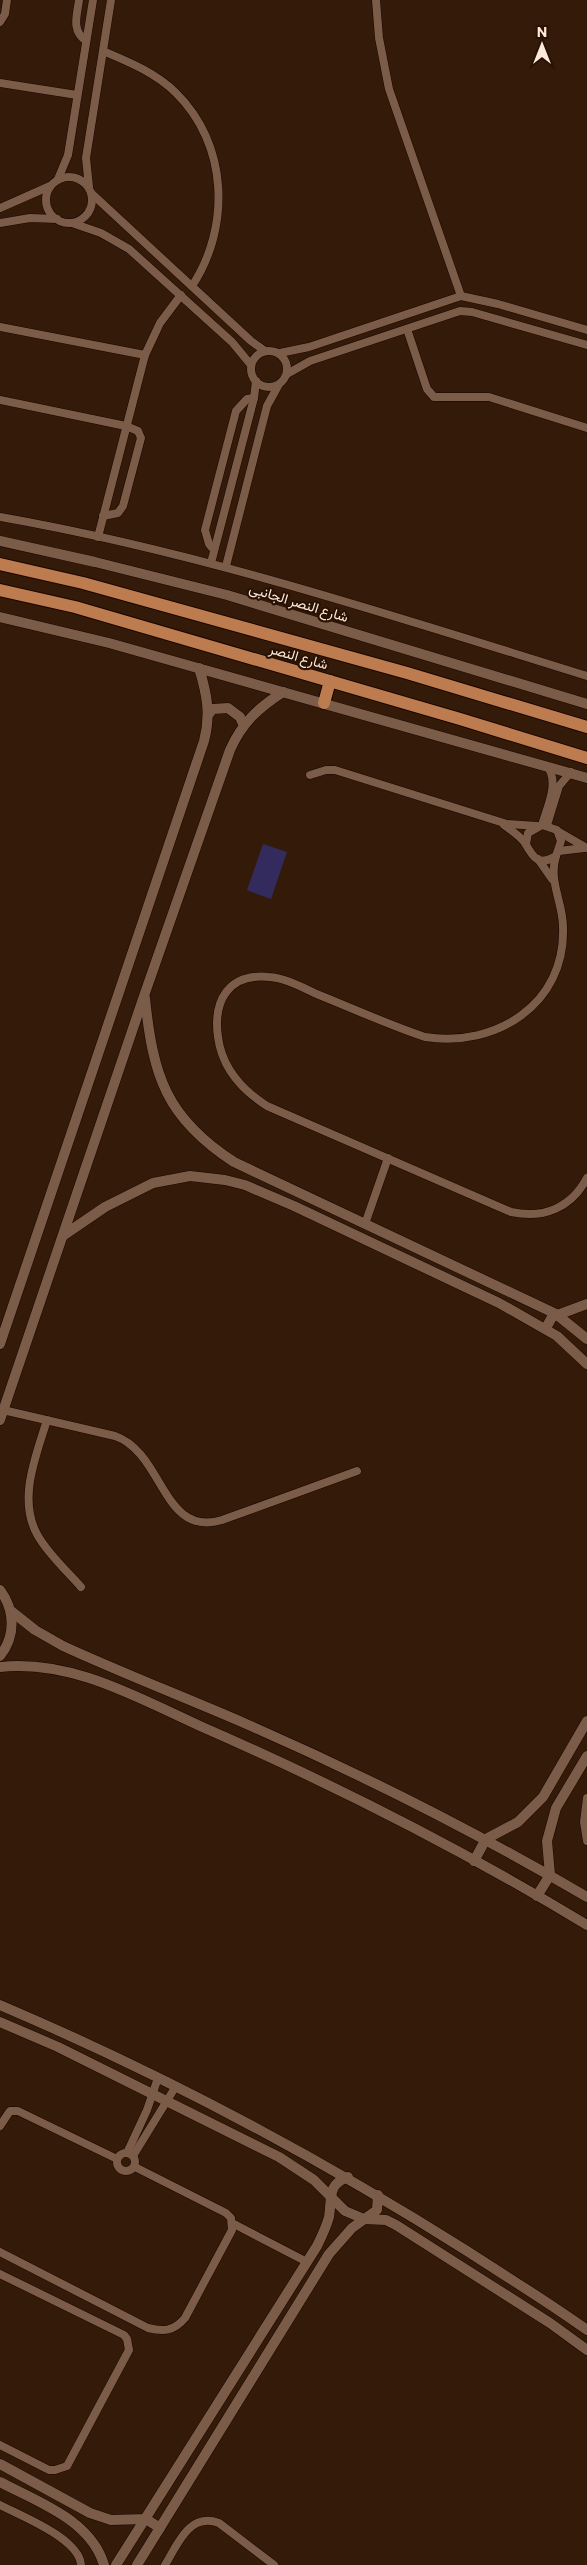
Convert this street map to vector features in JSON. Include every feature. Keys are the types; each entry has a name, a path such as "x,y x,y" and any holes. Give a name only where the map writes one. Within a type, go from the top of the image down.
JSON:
{"main road":[{"name":"شارع النصر","path":"0,564 122,594 587,726"},
{"name":"شارع النصر","path":"0,590 75,607 587,758"},
{"path":"324,703 330,681"}],"street":[{"path":"0,22 7,0"},
{"path":"79,0 75,25 81,37 86,41"},
{"path":"0,208 50,186 58,179 66,162 92,0"},
{"path":"72,223 84,218 92,200 86,158 111,0"},
{"path":"376,0 380,48 389,89 460,296"},
{"path":"103,51 144,70 176,93 194,116 210,146 216,166 219,208 213,244 204,268 192,286"},
{"path":"0,83 78,95"},
{"path":"58,179 71,176 84,182 90,190 192,286 251,341 265,351 280,353 309,347 460,296 587,330"},
{"path":"50,186 47,192 47,208 56,219"},
{"path":"0,223 30,218 56,219 101,233 124,245 232,342 251,365"},
{"path":"98,537 145,355 160,323 181,295"},
{"path":"226,566 267,406 287,374 310,361 466,311 587,345"},
{"path":"544,333 548,319"},
{"path":"0,328 145,355"},
{"path":"407,329 427,389 434,397 489,397 587,428"},
{"path":"265,351 256,356 251,365 251,374 256,381 268,388 278,386"},
{"path":"280,353 288,364 287,374"},
{"path":"211,563 254,398 256,381"},
{"path":"214,550 209,544 205,530 236,411 246,399 254,398"},
{"path":"0,400 126,426 138,431 141,438 123,506 118,513 103,516"},
{"path":"0,517 226,566 334,597 587,676"},
{"path":"222,518 237,522"},
{"name":"شارع النصر الجانبى","path":"0,542 95,562 227,595 587,704"},
{"path":"0,617 199,668 587,778"},
{"path":"0,1344 204,741 209,714 208,699 199,668"},
{"path":"283,692 253,713 243,724 230,750 145,993 2,1415 47,1420 114,1436 130,1443 141,1453 178,1510 190,1520 201,1523 222,1520 357,1471"},
{"path":"209,714 212,709 228,708 235,712 243,724"},
{"path":"542,825 553,785 552,774 547,766"},
{"path":"310,775 326,770 335,770 498,822 517,826 542,825 557,830 587,848"},
{"path":"526,844 528,833 542,825 559,786 570,772"},
{"path":"498,822 526,844 530,854 538,859 553,880"},
{"path":"557,830 561,841 552,872 564,928 559,961 544,991 521,1016 492,1032 459,1040 425,1037 270,977 244,980 232,985 224,994 218,1006 218,1040 226,1064 240,1085 267,1106 511,1212 525,1215 546,1213 566,1204 576,1195 587,1178"},
{"path":"538,859 550,859 557,854 587,848"},
{"path":"145,993 149,1034 155,1065 164,1090 176,1109 196,1134 207,1144 234,1162 556,1314 587,1339"},
{"path":"365,1224 388,1158"},
{"path":"64,1235 105,1207 153,1183 190,1176 226,1180 254,1189 294,1206 499,1303 546,1328 568,1344 587,1364"},
{"path":"546,1328 549,1320 556,1314 568,1313 587,1304"},
{"path":"47,1420 31,1472 29,1496 31,1519 43,1544 80,1587"},
{"path":"0,1656 10,1638 12,1625 11,1612 2,1592"},
{"path":"11,1612 63,1646 327,1761 486,1839 587,1897"},
{"path":"0,1667 18,1665 51,1668 84,1676 115,1689 319,1780 474,1860 587,1925"},
{"path":"474,1860 486,1839 518,1822 543,1797 587,1721"},
{"path":"537,1896 550,1875 547,1850 550,1824 556,1808 587,1756"},
{"path":"587,1798 584,1822 587,1841"},
{"path":"0,2005 65,2033 176,2086 348,2177 587,2330"},
{"path":"0,2022 153,2093 279,2157 314,2180 345,2211 364,2219 375,2218 396,2224 550,2323 587,2350"},
{"path":"0,2252 148,2328 162,2331 171,2330 185,2318 232,2230 232,2223 226,2213 135,2167 130,2154 158,2078"},
{"path":"0,2126 10,2111 18,2111 117,2159 130,2154 176,2086"},
{"path":"117,2159 117,2164 122,2171 131,2170 135,2167"},
{"path":"116,2565 307,2262 325,2231 330,2197 335,2184 348,2177"},
{"path":"137,2565 329,2254 343,2237 377,2210 378,2195"},
{"path":"232,2223 307,2262"},
{"path":"0,2274 119,2332 127,2339 129,2344 129,2350 67,2466 61,2469 48,2470 0,2445"},
{"path":"0,2464 95,2515 122,2521 146,2519 160,2528"},
{"path":"0,2482 83,2528 97,2546 104,2565"},
{"path":"0,2505 58,2536 71,2546 81,2565"},
{"path":"166,2565 187,2529 194,2523 210,2519 219,2523 274,2565"}],"shaded area":[{"path":"263,844 287,852 271,899 247,890"}]}
